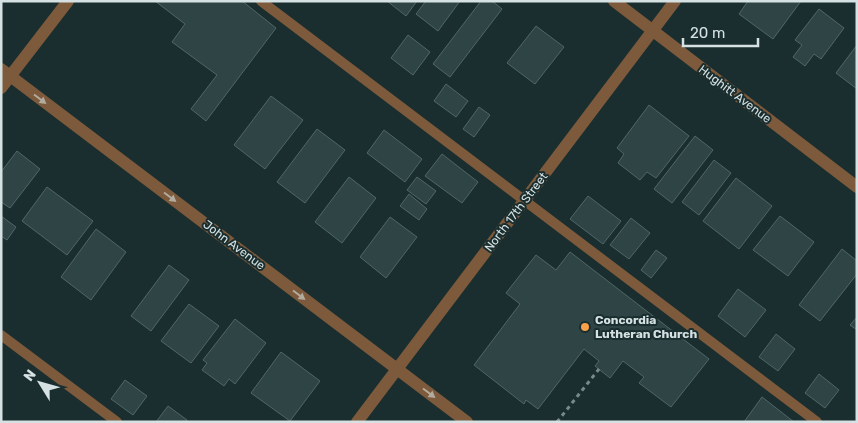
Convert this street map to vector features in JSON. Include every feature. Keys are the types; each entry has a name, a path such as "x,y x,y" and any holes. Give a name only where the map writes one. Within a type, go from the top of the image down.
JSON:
{"street":[{"path":"1,88 6,73 68,1"},
{"name":"Hughitt Avenue","path":"614,1 857,187"},
{"name":"North 17th Street","path":"357,422 675,1"},
{"name":"John Avenue","path":"6,73 466,422"}],"lane":[{"path":"262,1 817,422"},
{"path":"1,335 117,422"}],"path":[{"path":"557,422 599,369"}],"building":[{"path":"155,1 242,1 276,28 206,121 191,109 217,75 172,42 185,24"},
{"path":"387,1 417,1 406,16"},
{"path":"426,1 460,1 438,31 416,14"},
{"path":"481,1 492,1 502,9 450,77 433,64"},
{"path":"748,1 801,1 773,39 739,14"},
{"path":"819,9 844,28 821,59 814,54 805,66 793,57 802,45 795,40"},
{"path":"536,26 564,47 535,84 507,63"},
{"path":"408,35 430,52 413,75 391,58"},
{"path":"857,45 857,89 836,73"},
{"path":"446,84 468,101 456,117 434,101"},
{"path":"271,96 303,120 265,169 234,145"},
{"path":"649,105 689,136 656,178 647,172 640,180 618,163 624,154 617,148"},
{"path":"479,107 490,115 474,137 463,129"},
{"path":"317,129 345,150 305,203 277,182"},
{"path":"384,130 422,159 405,182 367,153"},
{"path":"695,136 713,150 672,203 654,189"},
{"path":"17,151 40,169 10,208 1,202 1,172"},
{"path":"442,154 478,182 462,203 425,176"},
{"path":"714,160 731,173 699,215 682,202"},
{"path":"349,177 376,198 342,243 315,222"},
{"path":"417,177 436,191 426,204 407,190"},
{"path":"736,178 772,206 739,249 703,221"},
{"path":"47,187 93,221 67,255 22,221"},
{"path":"409,194 427,209 419,220 400,206"},
{"path":"588,196 621,221 603,244 570,219"},
{"path":"1,216 16,227 7,240 1,236"},
{"path":"780,216 814,242 788,276 753,250"},
{"path":"390,217 417,237 386,278 360,257"},
{"path":"631,218 650,233 629,259 610,245"},
{"path":"96,229 126,252 91,300 61,277"},
{"path":"842,249 857,261 857,274 820,321 799,305"},
{"path":"656,250 667,258 651,278 641,270"},
{"name":"Concordia Lutheran Church","path":"570,252 709,359 671,407 639,383 644,377 623,361 610,378 595,366 599,361 584,349 538,409 526,400 524,404 474,365 520,304 506,293 536,255 556,270"},
{"path":"169,265 189,280 151,331 131,316"},
{"path":"738,289 766,310 745,337 718,316"},
{"path":"189,304 219,326 191,363 161,341"},
{"path":"857,317 857,330 850,325"},
{"path":"235,319 266,343 235,384 229,379 224,386 202,370 207,363 203,360"},
{"path":"776,334 795,349 778,371 759,357"},
{"path":"281,352 320,381 290,421 251,393"},
{"path":"819,374 839,390 825,408 805,393"},
{"path":"125,380 147,396 133,415 111,399"},
{"path":"762,397 794,422 744,422"},
{"path":"168,406 187,420 186,422 156,422"}],"place":[{"name":"Concordia Lutheran Church","path":"585,327"}]}
